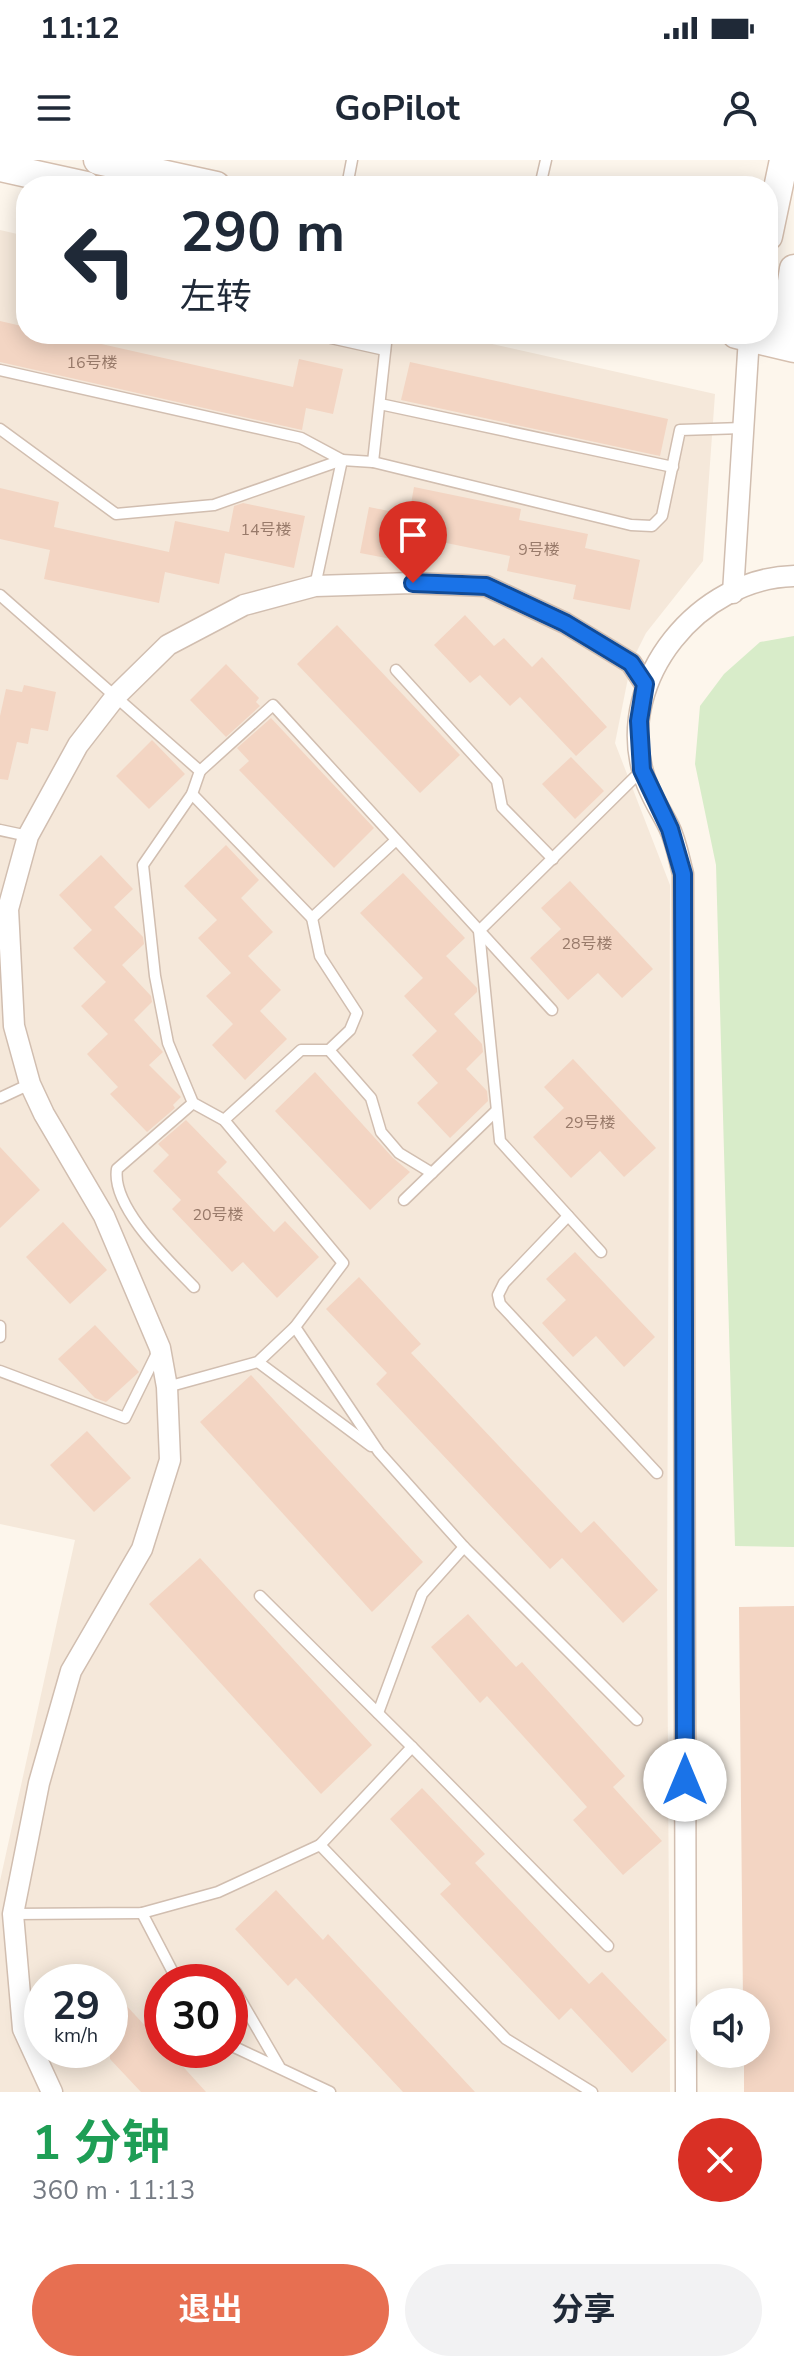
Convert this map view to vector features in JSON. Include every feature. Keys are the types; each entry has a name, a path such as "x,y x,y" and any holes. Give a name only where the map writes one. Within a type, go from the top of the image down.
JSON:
{"main road":[{"path":"98,160 171,176"},
{"path":"778,188 784,160"},
{"path":"0,167 41,176"},
{"path":"783,317 794,269"}],"street":[{"path":"733,593 745,344"},
{"path":"686,2092 683,874 670,829 642,770 639,721 645,684 658,658 681,629 733,593 766,577 794,576"},
{"path":"52,2092 23,2029 13,1914 39,1783 71,1671 142,1549 170,1460 167,1387 160,1348 104,1216 44,1114 30,1084 14,1026 4,969 8,909 28,836 78,745 116,696 168,645 244,605 315,586 413,583 486,586 565,623 631,663 645,684"}],"lane":[{"path":"358,344 385,350"},
{"path":"373,462 386,344"},
{"path":"0,370 301,438 342,460"},
{"path":"380,404 673,467"},
{"path":"0,429 116,514 214,505 342,460 373,462 631,525 652,526 662,516 680,430 743,428"},
{"path":"315,586 342,460"},
{"path":"0,595 200,771"},
{"path":"396,670 497,781 502,807 553,859"},
{"path":"167,1387 258,1362 295,1327 343,1263 224,1120 193,1103 168,1043 155,976 143,865 192,794 200,771 273,705 552,1010"},
{"path":"479,931 642,770"},
{"path":"192,794 312,918 320,956 357,1013 350,1030 329,1050 301,1050 224,1120"},
{"path":"0,830 28,836"},
{"path":"312,918 395,841"},
{"path":"479,931 500,1141 601,1252"},
{"path":"329,1050 371,1098 381,1132 399,1153 432,1173"},
{"path":"0,1098 30,1084"},
{"path":"193,1103 117,1169 115,1183 147,1238 194,1287"},
{"path":"404,1200 495,1112"},
{"path":"568,1216 504,1283 498,1295 500,1304 657,1473"},
{"path":"0,1326 0,1337"},
{"path":"295,1327 379,1452 464,1547 637,1720"},
{"path":"0,1371 125,1418 160,1348"},
{"path":"258,1362 379,1452"},
{"path":"378,1713 422,1594 464,1547"},
{"path":"260,1596 608,1946"},
{"path":"13,1914 142,1913 218,1892 320,1845 412,1747"},
{"path":"320,1845 506,2039 592,2092"},
{"path":"142,1913 169,1964"},
{"path":"248,2012 280,2067"},
{"path":"248,2053 330,2092"}],"shaded area":[{"path":"0,230 16,234 16,344 492,344 715,394 703,561 646,633 631,663 615,743 670,885 667,1596 670,2092 0,2092 0,1881 75,1540 0,1524"}],"green space":[{"path":"794,636 794,1547 735,1546 716,865 695,764 700,706 724,674 760,642"}],"building":[{"path":"0,321 16,325 16,344 102,344 293,387 299,359 343,369 333,414 306,408 302,430 0,362"},
{"path":"410,362 668,419 660,456 401,400"},
{"path":"414,487 521,509 519,520 588,534 585,548 640,560 630,610 573,599 576,585 507,571 510,556 407,535 402,561 360,553 369,507 409,515"},
{"path":"0,488 59,502 54,527 169,552 175,521 229,532 234,506 243,503 305,516 294,568 225,553 219,584 165,572 159,603 44,579 50,550 0,539"},
{"path":"465,615 494,646 504,638 532,667 542,657 607,727 576,756 520,697 510,706 480,675 470,683 434,645"},
{"path":"337,625 460,755 420,793 297,664"},
{"path":"226,664 259,698 256,702 260,706 226,737 190,700"},
{"path":"24,685 56,692 48,731 31,728 28,744 17,742 8,780 0,779 0,716 6,689 22,692"},
{"path":"271,718 374,828 334,868 239,770 249,761 237,748"},
{"path":"152,740 185,774 149,809 116,776"},
{"path":"571,757 604,791 575,819 542,784"},
{"path":"226,845 259,880 241,898 273,932 248,956 281,990 260,1011 287,1039 245,1080 212,1045 233,1024 206,996 231,973 198,938 217,920 184,886"},
{"path":"101,855 133,889 114,907 143,937 144,944 122,965 151,996 152,1002 134,1020 163,1052 149,1065 181,1097 173,1105 175,1108 147,1132 110,1094 118,1087 87,1054 108,1034 81,1006 106,982 73,948 92,930 59,895"},
{"path":"403,873 465,938 446,956 477,988 477,992 454,1014 482,1044 483,1052 466,1069 487,1091 488,1101 450,1138 417,1103 438,1083 412,1055 437,1031 404,996 423,978 360,913"},
{"path":"570,881 653,969 622,998 598,973 568,1000 530,958 561,929 541,908"},
{"path":"573,1059 656,1148 624,1177 600,1151 571,1178 533,1137 564,1108 544,1087"},
{"path":"315,1072 393,1158 410,1172 370,1210 275,1111"},
{"path":"186,1120 227,1162 217,1172 274,1232 285,1221 319,1257 277,1298 243,1262 232,1272 172,1209 181,1200 153,1171 169,1155 158,1144"},
{"path":"0,1147 40,1190 0,1228"},
{"path":"63,1222 107,1270 70,1304 26,1257"},
{"path":"575,1252 655,1337 624,1367 596,1336 573,1357 542,1323 566,1300 546,1279"},
{"path":"359,1277 421,1344 411,1353 581,1533 594,1521 658,1590 623,1623 562,1558 550,1569 376,1384 387,1373 326,1309"},
{"path":"95,1325 139,1372 106,1402 95,1398 58,1359"},
{"path":"251,1375 423,1562 372,1612 200,1422"},
{"path":"87,1431 131,1478 94,1512 50,1465"},
{"path":"200,1558 372,1745 321,1794 149,1604"},
{"path":"794,1606 794,2092 744,2092 744,2068 770,2068 770,1988 743,1988 739,1607"},
{"path":"468,1614 516,1667 522,1662 625,1776 613,1787 662,1841 623,1875 573,1820 587,1807 487,1696 480,1703 431,1647"},
{"path":"422,1788 485,1854 475,1863 589,1984 602,1972 667,2040 632,2073 571,2008 559,2020 440,1894 451,1884 390,1819"},
{"path":"276,1890 323,1940 328,1934 475,2092 403,2092 296,1978 288,1986 235,1929"},
{"path":"128,2007 144,2025 144,2068 184,2068 206,2092 141,2092 118,2068 128,2068"}],"route":[{"path":"413,583 486,586 565,623 631,663 645,684 639,721 642,770 670,829 683,874 685,1780"}]}
